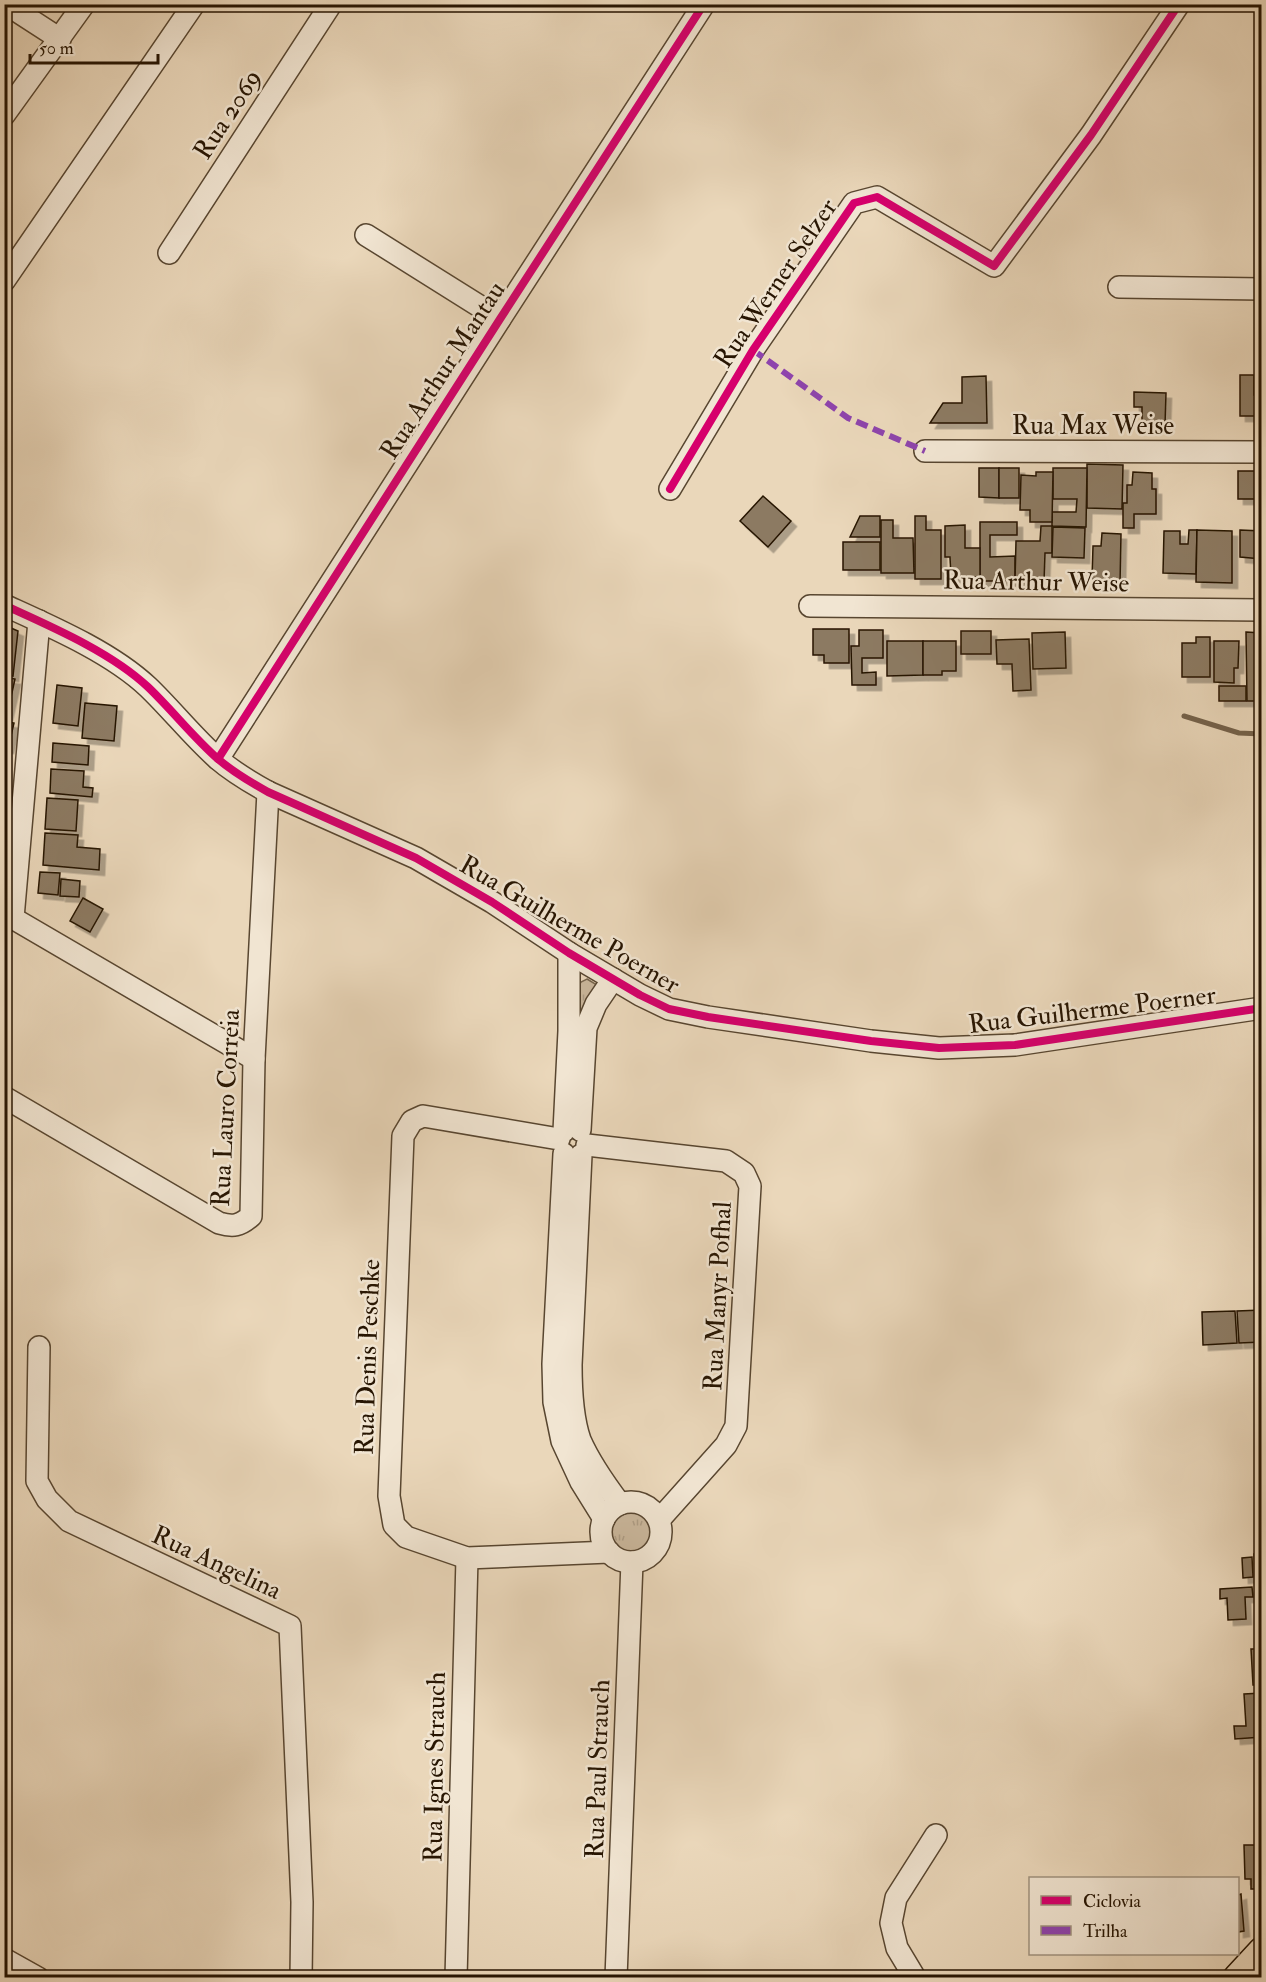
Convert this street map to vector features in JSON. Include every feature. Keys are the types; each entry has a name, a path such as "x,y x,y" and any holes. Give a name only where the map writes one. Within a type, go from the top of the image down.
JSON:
{"main road":[{"path":"1237,1977 1262,1951"}],"street":[{"path":"6,4 60,39"},
{"path":"4,115 84,4"},
{"path":"4,281 194,4"},
{"name":"Rua 2069","path":"169,253 331,4"},
{"name":"Rua Arthur Mantau","path":"218,759 704,4"},
{"name":"Rua Werner Selzer","path":"670,489 753,350 854,203 877,197 993,266 1091,135 1179,4"},
{"path":"366,235 500,319"},
{"path":"1119,287 1262,289"},
{"name":"Rua Max Weise","path":"925,451 1262,452"},
{"name":"Rua Guilherme Poerner","path":"4,605 39,621 119,665 146,686 218,759 245,779 268,792 416,858 492,902 569,953 640,995 669,1009 708,1017 872,1041 939,1048 1015,1045 1262,1008"},
{"name":"Rua Arthur Weise","path":"810,606 1262,610"},
{"path":"39,621 9,916 254,1059"},
{"name":"Rua Lauro Correia","path":"4,1097 219,1223 231,1227 242,1224 251,1216 254,1059 268,792"},
{"path":"569,953 572,1395 580,1438 597,1474 620,1504"},
{"path":"604,1519 581,1482 562,1441 554,1402 553,1364 572,1142 586,1028 596,1005 613,979"},
{"name":"Rua Denis Peschke","path":"572,1142 423,1116 412,1121 403,1136 389,1496 394,1525 406,1537 467,1558 609,1552"},
{"name":"Rua Manyr Pofhal","path":"572,1142 726,1161 744,1173 750,1186 736,1426 726,1445 658,1520"},
{"name":"Rua Angelina","path":"39,1347 37,1481 47,1499 69,1521 290,1626 302,1902 301,1977"},
{"path":"631,1502 642,1504 652,1510 658,1520 661,1531 660,1542 644,1559 632,1562 619,1560 609,1552 602,1541 601,1530 604,1519 610,1510 620,1504 631,1502"},
{"name":"Rua Ignes Strauch","path":"456,1977 467,1558"},
{"name":"Rua Paul Strauch","path":"616,1977 632,1562"},
{"path":"915,1977 897,1948 891,1923 896,1898 936,1835"},
{"path":"4,1959 38,1977"}],"green space":[{"path":"587,979 597,985 579,1026 578,987"},
{"path":"627,1508 637,1508 649,1515 656,1527 656,1537 649,1549 637,1556 627,1556 612,1545 608,1537 608,1527 619,1512"}],"building":[{"path":"1240,375 1254,375 1254,395 1262,395 1262,411 1257,411 1257,416 1240,416"},
{"path":"986,376 987,423 930,423 943,403 962,403 962,377"},
{"path":"1134,392 1166,393 1165,425 1142,425 1142,407 1134,407"},
{"path":"1087,464 1123,465 1122,509 1087,508"},
{"path":"979,468 999,468 999,498 979,497"},
{"path":"999,468 1019,468 1019,498 999,498"},
{"path":"1053,468 1087,468 1086,527 1052,526 1052,512 1076,512 1077,499 1053,499"},
{"path":"1238,471 1262,471 1262,499 1238,499"},
{"path":"1036,472 1053,472 1052,522 1030,522 1030,510 1020,510 1021,475 1036,476"},
{"path":"1133,472 1152,473 1152,489 1156,489 1156,514 1134,514 1134,528 1123,528 1123,503 1127,503 1127,485 1132,485"},
{"path":"763,496 791,521 768,547 740,521"},
{"path":"860,516 880,516 880,537 850,537"},
{"path":"915,516 926,516 926,530 941,530 941,579 915,579"},
{"path":"881,520 893,520 893,538 913,538 914,573 881,573"},
{"path":"980,522 1017,522 1017,535 990,535 990,557 1015,556 1015,581 980,581"},
{"path":"965,525 965,548 980,548 980,577 951,577 950,557 945,557 945,526"},
{"path":"1041,526 1052,526 1052,553 1045,553 1044,582 1015,581 1016,541 1040,541"},
{"path":"1053,527 1085,528 1084,558 1052,557"},
{"path":"1189,530 1197,530 1196,574 1163,573 1164,531 1180,531 1180,544 1188,544"},
{"path":"1197,530 1232,531 1232,583 1196,582"},
{"path":"1240,530 1262,531 1262,559 1240,557"},
{"path":"1102,533 1121,534 1120,584 1104,584 1104,580 1092,579 1093,546 1101,546"},
{"path":"843,542 880,542 880,570 843,570"},
{"path":"4,625 18,631 13,676 4,674"},
{"path":"813,629 849,629 849,663 824,663 824,655 813,655"},
{"path":"859,630 883,630 883,658 862,658 862,673 876,672 876,685 852,685 851,646 859,646"},
{"path":"961,631 991,631 991,654 961,654"},
{"path":"1065,632 1066,668 1033,669 1032,633"},
{"path":"1246,632 1262,633 1262,701 1247,701"},
{"path":"1196,637 1210,637 1210,677 1182,677 1182,643 1196,643"},
{"path":"1029,639 1031,690 1013,691 1012,664 997,664 996,640"},
{"path":"887,641 923,641 923,675 887,676"},
{"path":"923,641 956,641 956,671 942,671 942,675 923,675"},
{"path":"1214,641 1239,641 1238,668 1234,668 1234,683 1214,682"},
{"path":"4,677 15,679 7,715 4,715"},
{"path":"57,685 82,688 78,726 53,723"},
{"path":"1219,686 1246,686 1246,701 1219,701"},
{"path":"85,703 117,706 114,741 82,738"},
{"path":"4,721 14,723 8,748 4,747"},
{"path":"53,743 89,746 88,765 52,762"},
{"path":"51,769 84,771 83,787 93,788 92,797 50,793"},
{"path":"47,798 78,800 76,831 45,829"},
{"path":"45,833 78,835 77,847 100,849 99,870 43,865"},
{"path":"40,872 60,873 58,895 38,893"},
{"path":"61,879 80,881 79,897 60,896"},
{"path":"83,898 103,909 90,932 70,921"},
{"path":"1262,1310 1262,1342 1239,1343 1237,1311"},
{"path":"1235,1311 1237,1343 1203,1345 1202,1312"},
{"path":"1254,1554 1262,1554 1262,1577 1255,1577"},
{"path":"1252,1557 1253,1577 1243,1578 1242,1558"},
{"path":"1252,1587 1253,1597 1245,1597 1246,1619 1228,1620 1227,1598 1220,1599 1220,1589"},
{"path":"1251,1649 1262,1649 1262,1685 1253,1685"},
{"path":"1262,1693 1262,1737 1235,1739 1234,1726 1246,1726 1244,1694"},
{"path":"1244,1845 1262,1845 1262,1889 1251,1889 1251,1879 1245,1879"},
{"path":"1241,1894 1244,1931 1239,1932 1239,1895"}],"waterway":[{"path":"1184,716 1239,733 1262,734"}],"marked path":[{"path":"753,350 848,418 925,451"}],"cycle path":[{"path":"218,759 704,4"},
{"path":"670,489 753,350 854,203 877,197 994,266 1091,135 1179,4"},
{"path":"4,605 98,651 133,674 209,751 248,781 416,858 492,902 569,953 640,995 669,1009 871,1041 939,1048 1015,1045 1262,1008"}]}
